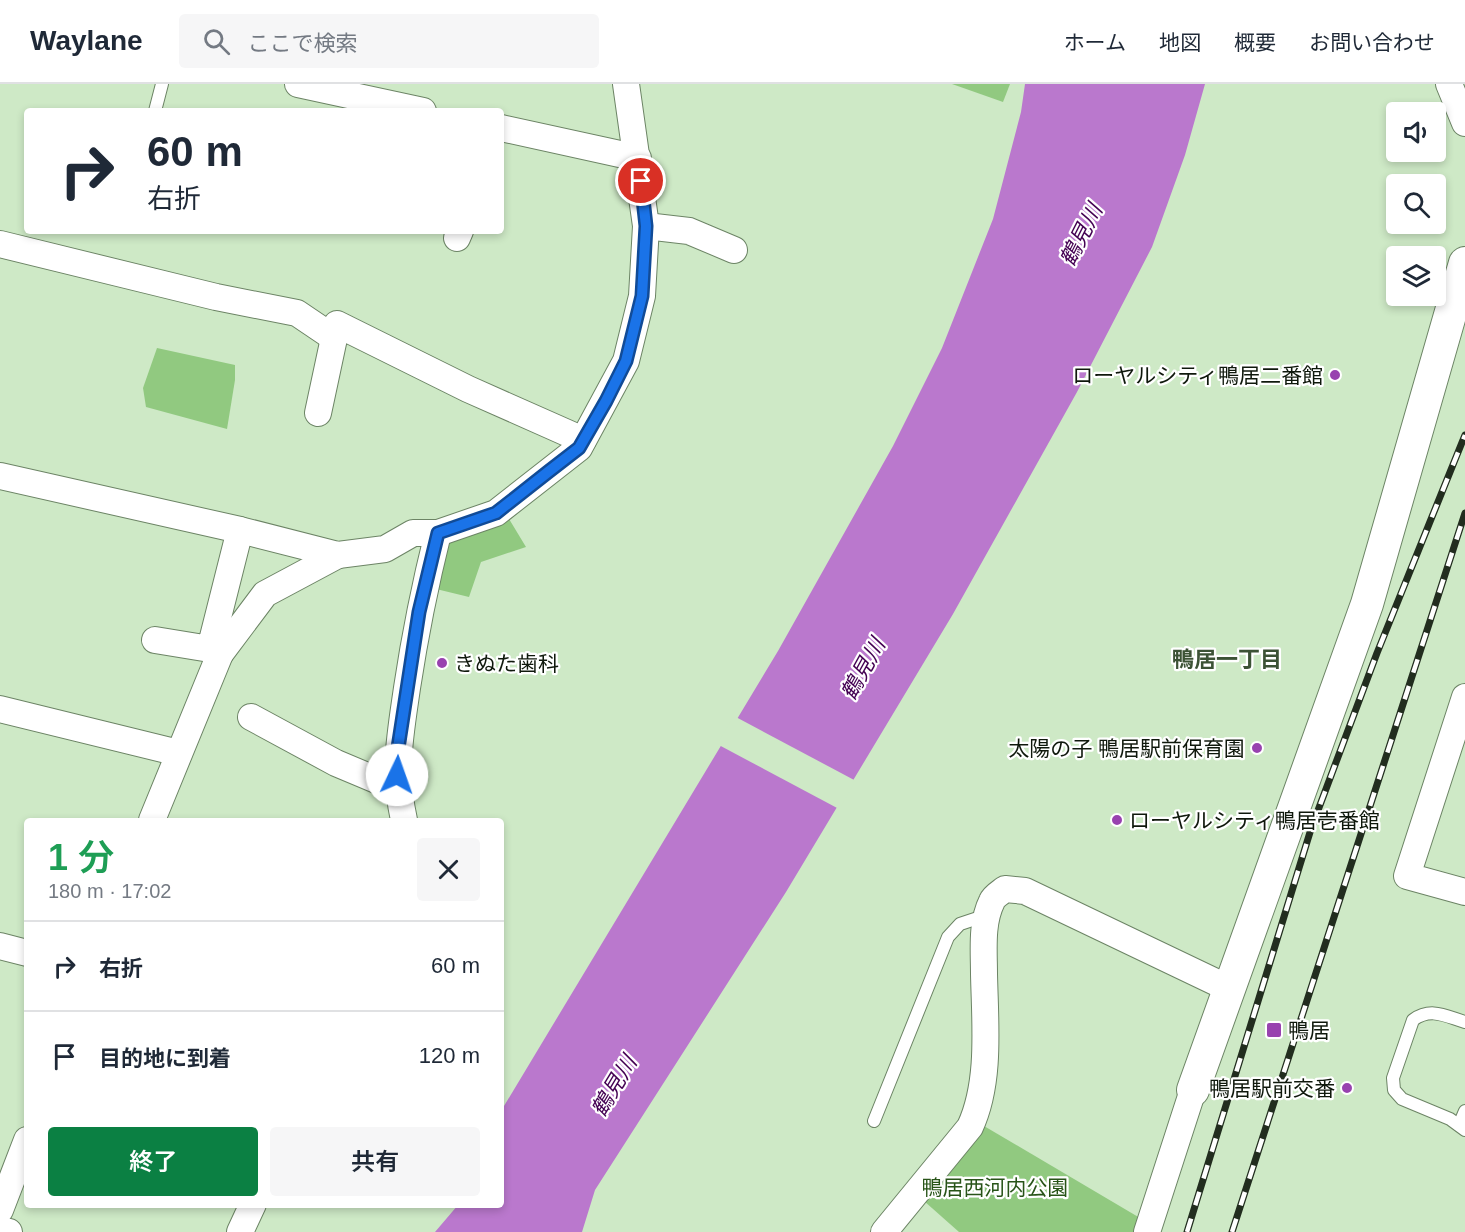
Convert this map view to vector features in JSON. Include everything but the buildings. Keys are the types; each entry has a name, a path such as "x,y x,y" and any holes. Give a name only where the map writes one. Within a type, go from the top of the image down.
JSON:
{"street":[{"path":"298,84 409,108"},
{"path":"215,651 266,594 338,555 385,549 413,533 438,533 496,513 579,448 626,361 642,296 646,226 626,84"},
{"path":"1449,84 1465,123"},
{"path":"504,129 638,158"},
{"path":"646,226 689,231 734,250"},
{"path":"0,244 216,297 297,313 333,338"},
{"path":"1147,1232 1228,988 1368,604 1465,263"},
{"path":"318,413 337,324 468,389 583,440"},
{"path":"0,476 240,530 338,555"},
{"path":"153,818 179,753 215,651 240,530"},
{"path":"404,818 396,761 419,612 438,533"},
{"path":"155,640 215,651"},
{"path":"1465,698 1407,876 1465,892"},
{"path":"0,709 179,753"},
{"path":"251,717 336,763 398,789"},
{"path":"884,1232 970,1127 979,1108 984,1060 984,938 987,915 993,899 1005,889 1026,891 1228,988"},
{"path":"0,946 24,952"},
{"path":"0,1210 24,1148"},
{"path":"240,1232 251,1208"},
{"path":"0,1230 9,1232"}],"lane":[{"path":"156,108 162,84"},
{"path":"874,1121 948,938 960,924 987,915"},
{"path":"1465,1022 1429,1011 1413,1020 1393,1078 1394,1090 1402,1099 1462,1127 1465,1111"}],"green space":[{"path":"952,84 1010,84 1003,102"},
{"path":"157,348 235,365 235,380 227,429 146,407 143,388"},
{"path":"506,514 526,547 481,562 469,597 432,588 442,541"},
{"name":"鴨居西河内公園","path":"984,1126 1140,1218 1136,1232 959,1232 924,1201"}],"water":[{"name":"鶴見川","path":"1025,84 1205,84 1185,155 1152,247 1077,392 953,614 786,892 595,1190 582,1232 435,1232 455,1208 504,1208 504,1106 778,651 893,446 942,348 993,219 1021,112"}],"pier":[{"path":"734,716 856,781 839,809 717,744"}],"railway":[{"path":"1187,1232 1311,829 1377,653 1465,435"},
{"path":"1232,1232 1465,513"}],"place":[{"name":"ローヤルシティ鴨居二番館","path":"1335,375"},
{"name":"きぬた歯科","path":"442,663"},
{"name":"太陽の子 鴨居駅前保育園","path":"1257,748"},
{"name":"ローヤルシティ鴨居壱番館","path":"1117,820"},
{"name":"鴨居","path":"1274,1030"},
{"name":"鴨居駅前交番","path":"1347,1088"}],"district":[{"name":"鴨居一丁目","path":"1227,659"}],"route":[{"path":"397,775 396,761 419,612 438,533 496,513 579,448 626,361 642,296 646,226 641,181"}]}
